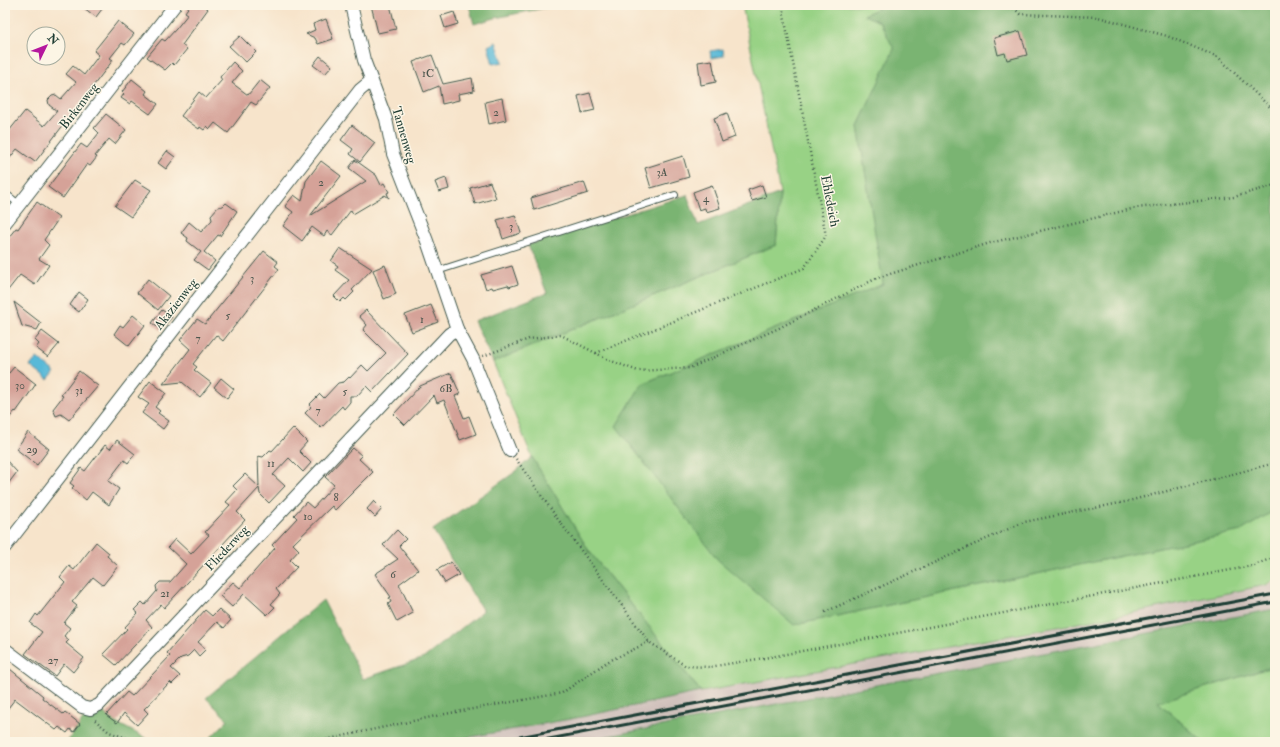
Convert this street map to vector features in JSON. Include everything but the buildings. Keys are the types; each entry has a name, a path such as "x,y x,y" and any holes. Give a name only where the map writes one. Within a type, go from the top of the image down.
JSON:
{"street":[{"name":"Birkenweg","path":"5,223 175,5"},
{"name":"Tannenweg","path":"351,5 358,37 371,81 386,119 393,154 457,329 473,359 510,450"},
{"name":"Akazienweg","path":"5,547 360,90 371,81"},
{"name":"Fliederweg","path":"82,707 90,709 99,705 387,398 449,334 457,329"},
{"path":"5,649 82,707"}],"lane":[{"path":"5,193 20,205"},
{"path":"437,271 675,195"}],"path":[{"name":"Ehledeich","path":"595,353 804,268 826,236 782,5"},
{"path":"1011,5 1020,14 1098,17 1167,36 1218,57 1275,112"},
{"path":"473,359 529,339 561,335 609,360 638,371 690,368 780,328 884,276 990,243 1136,208 1234,197 1275,185"},
{"path":"510,450 557,518 649,642 686,666 709,667 784,655 1252,566 1275,556"},
{"path":"825,612 1024,522 1125,502 1275,463"},
{"path":"315,742 450,713 562,693 606,662 649,642"},
{"path":"82,707 109,732 138,742"}],"shaded area":[{"path":"1275,583 1275,609 577,742 442,742 576,718 701,692 1117,616"}],"green space":[{"path":"469,5 559,5 495,18 474,24"},
{"path":"742,5 885,5 865,15 880,22 895,49 858,126 884,284 642,384 794,625 1240,531 1275,510 1275,580 1266,585 1117,616 701,692 589,551 532,457 493,362 776,245 780,193"},
{"path":"885,5 1275,5 1275,510 1241,531 794,625 718,560 616,426 642,384 883,284 858,126 894,49 880,22 864,15"},
{"path":"780,193 776,245 493,362 474,321 547,293 528,245 687,195 698,225"},
{"path":"532,457 589,551 701,692 576,718 442,742 206,742 228,720 206,698 323,600 363,679 424,658 483,611 433,530 515,472"},
{"path":"1275,609 1275,666 1158,702 1203,742 577,742"},
{"path":"1275,666 1275,742 1203,742 1158,702"},
{"path":"101,711 117,723 153,742 67,742 84,718 93,720"}],"water":[{"path":"496,42 503,62 493,64 488,46"},
{"path":"723,49 724,56 711,58 710,51"},
{"path":"37,358 55,372 48,380 30,366"}],"railway":[{"path":"492,742 1275,594"},
{"path":"533,742 1275,602"}]}
